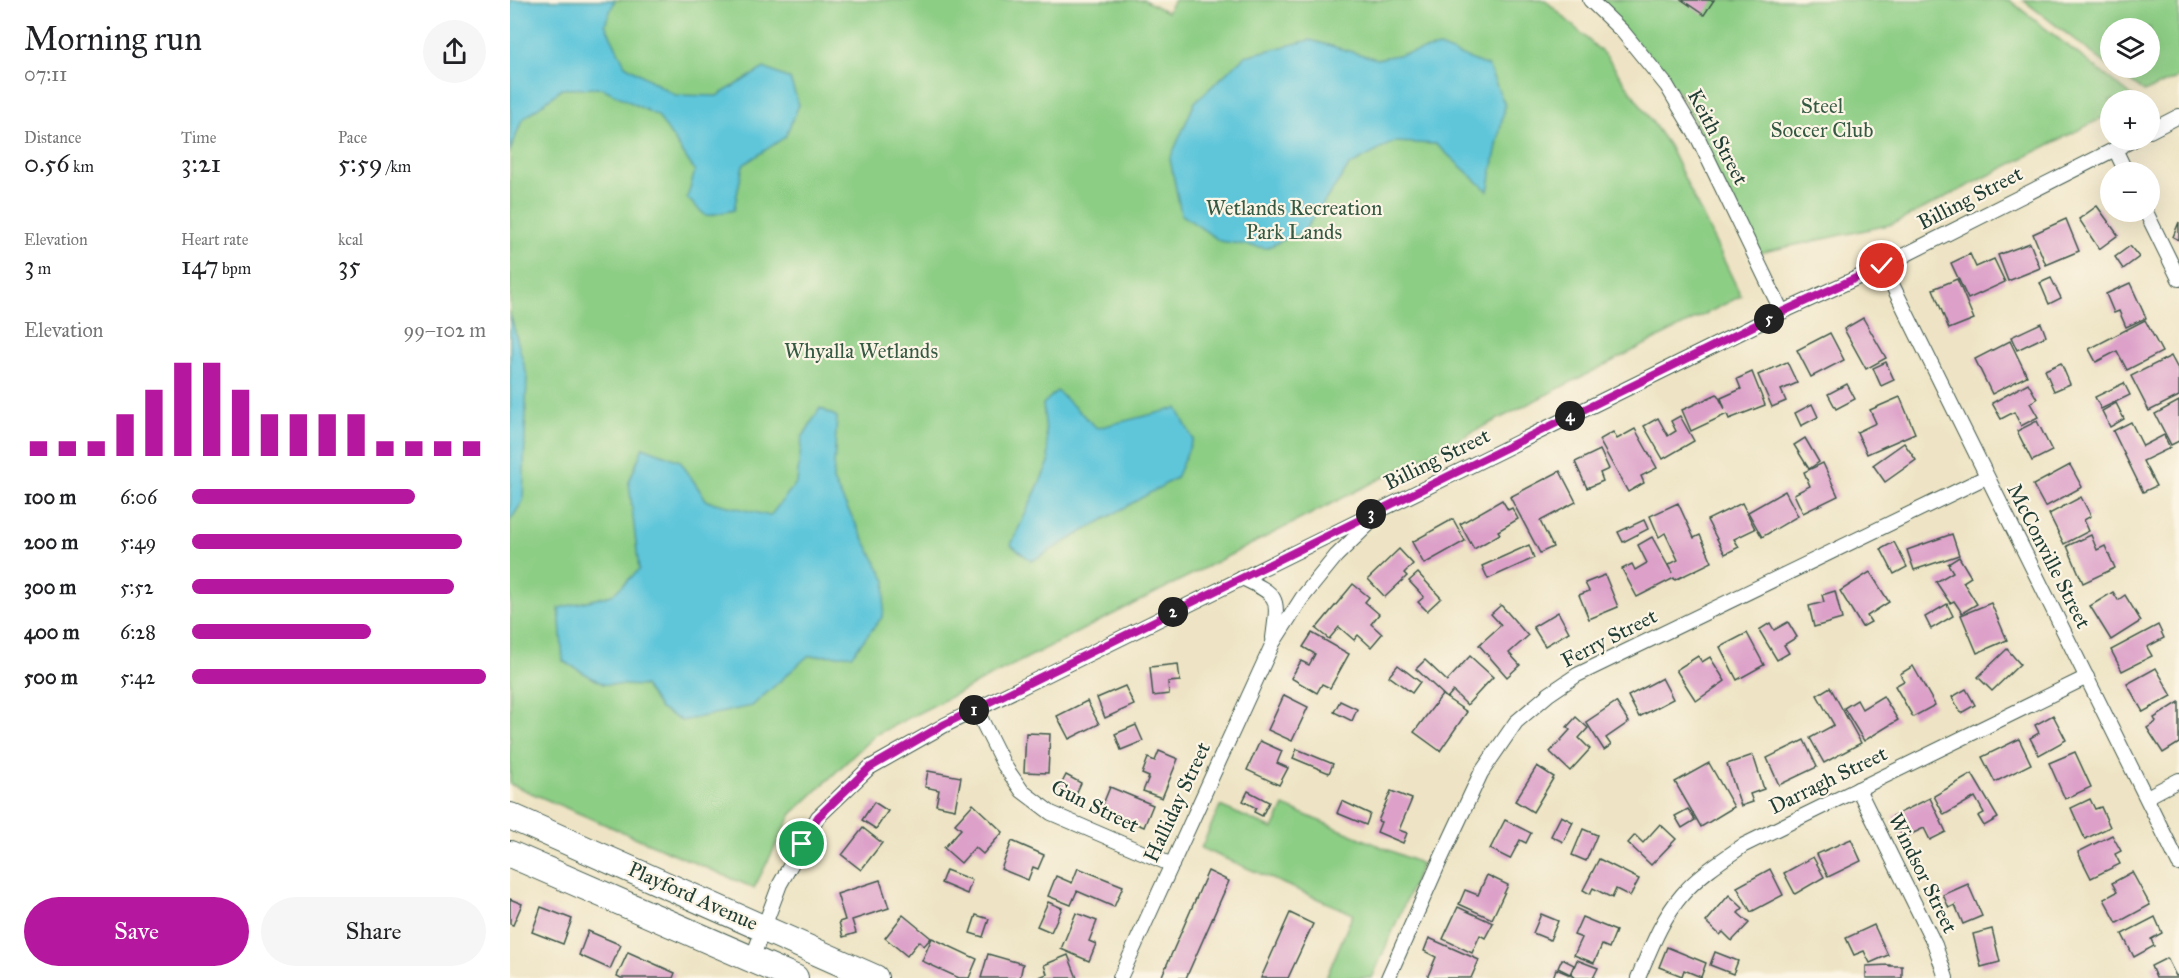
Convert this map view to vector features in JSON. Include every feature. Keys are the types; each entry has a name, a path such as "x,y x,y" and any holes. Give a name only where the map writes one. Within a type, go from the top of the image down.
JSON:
{"highway":[{"name":"Playford Avenue","path":"510,816 875,978"},
{"name":"Playford Avenue","path":"510,854 795,978"}],"street":[{"name":"Keith Street","path":"1590,0 1623,32 1667,86 1699,140 1782,312"},
{"path":"2160,126 2179,116"},
{"name":"Billing Street","path":"752,959 780,884 818,817 869,768 945,724 1782,312 1882,266 2113,150"},
{"path":"2151,222 2179,279"},
{"name":"McConville Street","path":"1882,266 2179,864"},
{"name":"Ferry Street","path":"1388,978 1481,773 1516,722 1549,694 1578,675 1986,477"},
{"name":"Halliday Street","path":"1120,978 1273,644 1302,598 1336,556 1387,507"},
{"name":"Halliday Street","path":"1242,578 1268,590 1277,606 1273,644"},
{"name":"Darragh Street","path":"1638,978 1658,933 1681,896 1706,872 1744,844 2087,677"},
{"name":"Gun Street","path":"976,709 1004,765 1022,791 1051,813 1172,865"},
{"path":"2147,797 2179,780"},
{"name":"Windsor Street","path":"1858,789 1935,945 1946,978"}],"green space":[{"name":"Whyalla Wetlands","path":"510,0 1144,0 1167,12 1174,0 1545,0 1607,57 1669,146 1741,296 875,735 792,814 754,888 510,784"},
{"name":"Steel Soccer Club","path":"1587,0 2009,0 2100,71 2100,78 2109,78 2124,90 2100,90 2100,119 1893,224 1754,254 1683,97"},
{"path":"2023,0 2179,0 2179,77 2149,90 2141,90 2125,78 2160,78 2160,18 2100,18 2100,59"},
{"path":"1220,806 1273,829 1284,806 1422,864 1372,978 1326,978 1353,914 1201,848"}],"water":[{"path":"510,0 615,0 605,24 625,65 675,95 717,96 764,68 790,79 799,105 785,137 743,165 734,210 706,216 687,198 695,171 658,116 602,88 562,89 522,120 510,152"},
{"path":"1310,40 1377,59 1439,47 1488,66 1505,105 1488,191 1436,144 1394,142 1349,166 1304,231 1266,248 1220,241 1181,214 1170,159 1195,102 1245,56"},
{"path":"510,314 527,375 523,501 510,521"},
{"path":"1057,391 1097,428 1177,408 1193,439 1176,478 1032,561 1011,545 1049,462 1043,404"},
{"path":"820,408 837,417 833,481 886,581 883,616 852,655 808,656 752,706 682,721 660,709 644,686 603,684 563,661 559,608 612,595 639,570 629,482 643,447 680,461 707,501 770,516 797,482 802,438"}],"building":[{"path":"1682,0 1714,0 1704,15"},
{"path":"2097,206 2100,210 2100,222 2109,222 2118,235 2099,249 2079,219"},
{"path":"2066,219 2079,251 2046,265 2033,234"},
{"path":"2179,222 2179,240 2173,237"},
{"path":"2030,243 2040,268 2008,281 1998,255"},
{"path":"2130,246 2139,257 2123,269 2115,257"},
{"path":"1970,254 1976,267 1994,259 2005,282 1968,299 1951,263"},
{"path":"2051,278 2061,298 2049,304 2040,283"},
{"path":"1957,279 1974,319 1949,329 1933,289"},
{"path":"2130,283 2146,318 2126,327 2119,311 2114,313 2106,294"},
{"path":"1863,318 1886,358 1866,369 1844,329"},
{"path":"2145,320 2162,352 2127,370 2117,351 2096,362 2089,349"},
{"path":"2041,323 2046,336 2017,350 2011,337"},
{"path":"1830,333 1844,360 1811,377 1797,350"},
{"path":"2010,341 2027,376 1992,394 1975,359"},
{"path":"2171,356 2179,371 2179,396 2149,411 2131,376"},
{"path":"1787,362 1797,383 1781,390 1786,401 1772,407 1758,375"},
{"path":"1886,362 1894,380 1881,386 1873,368"},
{"path":"2061,363 2070,384 2054,391 2045,370"},
{"path":"1752,372 1765,405 1729,419 1727,414 1691,431 1682,410 1717,394 1725,409 1721,398 1741,389 1737,379"},
{"path":"2028,383 2037,399 2030,403 2038,417 2021,426 2014,412 2001,419 1992,403"},
{"path":"2124,383 2130,395 2101,409 2095,397"},
{"path":"1847,384 1855,399 1836,409 1828,394"},
{"path":"1900,397 1915,433 1867,454 1857,432 1876,423 1870,410"},
{"path":"2179,401 2179,441 2171,445 2155,414"},
{"path":"2116,403 2124,419 2110,427 2102,411"},
{"path":"1812,404 1818,417 1801,426 1795,413"},
{"path":"1680,416 1694,441 1663,459 1644,426 1658,418 1668,436 1676,431 1671,421"},
{"path":"2037,421 2052,451 2032,461 2017,431"},
{"path":"2131,422 2143,446 2164,435 2170,448 2143,461 2156,486 2143,492 2113,431"},
{"path":"1635,429 1657,468 1641,476 1644,483 1628,492 1599,440 1613,432 1617,439"},
{"path":"1805,438 1819,462 1809,469 1794,445"},
{"path":"1904,443 1916,460 1885,482 1873,465"},
{"path":"1600,450 1609,469 1600,473 1603,481 1587,488 1575,462"},
{"path":"1823,463 1838,496 1803,513 1794,494 1810,486 1804,472"},
{"path":"2070,465 2082,487 2045,507 2033,485"},
{"path":"1560,471 1576,502 1540,521 1553,547 1540,553 1510,497"},
{"path":"1785,491 1798,516 1762,537 1748,512"},
{"path":"2081,497 2091,516 2084,520 2089,531 2064,544 2049,514"},
{"path":"1502,500 1508,510 1512,508 1518,519 1498,531 1500,534 1474,549 1460,524"},
{"path":"1678,503 1694,538 1700,535 1712,562 1637,597 1622,569 1632,564 1635,570 1647,563 1638,545 1652,537 1672,573 1668,565 1678,560 1665,533 1659,537 1650,516"},
{"path":"1742,503 1755,529 1734,539 1739,547 1725,554 1707,520"},
{"path":"1453,519 1465,541 1424,564 1412,542"},
{"path":"1644,520 1648,529 1623,542 1618,532"},
{"path":"1952,534 1959,555 1914,570 1907,550"},
{"path":"2091,535 2097,550 2105,546 2115,568 2083,583 2067,546"},
{"path":"1894,542 1907,567 1894,574 1881,549"},
{"path":"1529,545 1534,558 1488,579 1482,566"},
{"path":"1399,549 1413,564 1404,573 1407,576 1385,597 1368,579"},
{"path":"1959,557 1971,577 1963,582 1977,604 1962,613 1954,601 1950,603 1936,582 1953,572 1948,564"},
{"path":"1870,572 1889,602 1867,616 1871,622 1862,627 1840,591"},
{"path":"1418,573 1441,598 1427,611 1418,602 1424,597 1409,581"},
{"path":"1605,575 1618,607 1589,619 1579,595 1589,591 1585,583"},
{"path":"1353,584 1369,597 1365,602 1379,614 1371,624 1382,634 1371,647 1358,635 1354,640 1339,627 1329,639 1316,629"},
{"path":"1835,591 1842,619 1814,627 1809,606 1824,602 1822,595"},
{"path":"2113,592 2118,600 2125,595 2141,621 2111,640 2090,606"},
{"path":"1991,603 2007,640 1977,653 1961,615"},
{"path":"1947,604 1953,616 1931,629 1925,617"},
{"path":"1501,605 1528,636 1509,653 1520,665 1507,677 1479,645 1501,625 1491,614"},
{"path":"1558,612 1569,632 1545,646 1533,627"},
{"path":"1788,622 1797,637 1784,645 1789,653 1777,660 1759,630 1770,623 1774,630"},
{"path":"2158,625 2164,638 2147,647 2152,656 2122,671 2111,650"},
{"path":"1312,633 1349,654 1330,688 1322,684 1317,693 1291,678 1301,661 1309,665 1315,654 1303,647"},
{"path":"1747,633 1764,665 1737,680 1720,647"},
{"path":"2007,649 2020,664 1992,691 1978,677"},
{"path":"1470,656 1493,677 1467,705 1453,691 1447,698 1416,669 1425,660 1447,681"},
{"path":"1698,656 1702,662 1710,657 1725,681 1696,701 1676,670"},
{"path":"1178,664 1180,681 1168,682 1169,694 1153,696 1150,667"},
{"path":"1398,665 1420,682 1412,693 1389,676"},
{"path":"1913,666 1935,705 1913,717 1895,686 1904,681 1900,674"},
{"path":"2156,668 2172,696 2143,712 2127,684"},
{"path":"1662,678 1673,699 1639,717 1628,696"},
{"path":"1125,686 1134,705 1105,718 1097,698"},
{"path":"1830,687 1861,743 1824,763 1810,738 1834,725 1817,695"},
{"path":"1966,689 1975,705 1961,713 1952,697"},
{"path":"1284,695 1308,707 1292,741 1268,730"},
{"path":"1442,695 1467,712 1440,751 1414,732"},
{"path":"1883,696 1898,720 1864,741 1844,708 1857,700 1862,709"},
{"path":"1087,701 1099,724 1069,739 1057,716"},
{"path":"1340,701 1357,709 1352,721 1334,712"},
{"path":"1616,702 1629,722 1606,738 1611,745 1604,750 1586,722"},
{"path":"2179,702 2179,743 2163,753 2147,728 2156,722 2154,718"},
{"path":"2053,715 2066,740 2039,755 2030,738 2039,733 2035,725"},
{"path":"1576,717 1588,728 1579,738 1590,749 1570,771 1550,752 1570,730 1567,727"},
{"path":"1136,725 1143,741 1121,750 1115,734"},
{"path":"1026,733 1050,734 1048,773 1024,772"},
{"path":"2019,739 2031,764 1995,782 1982,757"},
{"path":"1804,740 1817,767 1779,785 1767,758"},
{"path":"1260,741 1282,751 1277,763 1288,768 1279,785 1247,770"},
{"path":"1297,749 1333,764 1329,773 1293,758"},
{"path":"1159,751 1178,759 1162,798 1143,791 1149,777 1142,774 1148,758 1155,761"},
{"path":"2075,752 2091,787 2065,799 2049,763"},
{"path":"1753,755 1764,789 1750,794 1753,802 1741,806 1727,764"},
{"path":"1709,763 1734,807 1701,827 1675,782"},
{"path":"1537,766 1554,777 1533,812 1515,801"},
{"path":"928,771 961,777 955,809 936,805 939,790 925,787"},
{"path":"1972,774 1998,818 1984,826 1978,816 1984,813 1975,797 1944,815 1934,796"},
{"path":"1066,775 1081,783 1075,796 1059,789"},
{"path":"1110,787 1153,805 1144,827 1101,809"},
{"path":"1248,791 1269,802 1262,816 1254,812 1256,808 1243,801"},
{"path":"1391,791 1412,799 1399,830 1407,833 1403,843 1377,832 1381,822 1378,821"},
{"path":"1930,798 1946,832 1930,840 1924,828 1903,838 1893,816"},
{"path":"2090,799 2095,809 2101,807 2110,827 2085,839 2071,808"},
{"path":"1342,801 1370,814 1366,825 1337,813"},
{"path":"874,802 888,811 876,829 862,820"},
{"path":"973,804 1003,832 983,854 975,847 961,863 944,848 961,829 955,824"},
{"path":"1688,809 1695,820 1682,828 1675,816"},
{"path":"1561,816 1573,822 1563,842 1551,836"},
{"path":"1505,820 1531,833 1526,843 1520,840 1510,859 1490,849"},
{"path":"1660,824 1676,839 1651,865 1628,843 1635,835 1643,843"},
{"path":"863,828 882,843 861,870 842,855"},
{"path":"1583,829 1597,835 1586,861 1572,855"},
{"path":"2112,835 2121,851 2115,854 2120,864 2091,878 2078,852"},
{"path":"1851,839 1861,861 1828,877 1817,854"},
{"path":"1012,841 1044,855 1038,869 1033,867 1028,880 1001,869"},
{"path":"1813,857 1824,877 1795,894 1784,873"},
{"path":"1599,859 1639,879 1630,896 1616,889 1612,898 1593,888 1590,894 1583,890"},
{"path":"1078,868 1123,886 1114,907 1077,891 1071,905 1048,896 1056,876 1072,883"},
{"path":"1770,869 1783,895 1751,912 1737,887"},
{"path":"946,870 972,880 967,894 941,883"},
{"path":"1208,871 1229,881 1186,978 1161,978"},
{"path":"2132,872 2150,905 2117,923 2104,899 2117,892 2112,883"},
{"path":"1487,875 1508,885 1492,919 1459,904 1465,890 1478,895"},
{"path":"880,880 889,908 852,920 856,933 843,937 839,922 845,920 837,894"},
{"path":"1968,884 1982,916 1963,924 1955,905 1949,908 1943,895"},
{"path":"1729,895 1743,908 1738,913 1749,923 1732,941 1723,932 1720,935 1706,922"},
{"path":"510,899 522,904 513,925 510,924"},
{"path":"1048,902 1062,908 1051,932 1037,926"},
{"path":"541,907 572,919 563,944 532,932"},
{"path":"1458,907 1493,923 1485,938 1480,935 1472,953 1443,939"},
{"path":"1076,913 1097,921 1089,941 1096,944 1089,961 1061,949"},
{"path":"1290,913 1313,924 1288,978 1261,978"},
{"path":"1541,914 1558,921 1550,940 1533,933"},
{"path":"903,915 931,938 924,946 919,941 907,956 885,938"},
{"path":"976,915 989,919 983,937 970,933"},
{"path":"1582,917 1616,931 1609,948 1602,945 1594,963 1574,955 1582,938 1574,935"},
{"path":"2155,917 2162,933 2151,939 2154,946 2134,957 2122,934"},
{"path":"1874,925 1888,955 1870,963 1864,951 1854,955 1846,938"},
{"path":"1992,929 2000,962 1981,967 1973,934"},
{"path":"588,931 621,945 610,969 579,955"},
{"path":"932,938 977,959 969,978 959,978 922,961"},
{"path":"1429,938 1479,960 1471,978 1427,978 1436,957 1424,951"},
{"path":"1667,947 1706,963 1701,977 1684,970 1682,976 1659,967"},
{"path":"628,952 675,973 673,978 621,978 617,976"},
{"path":"1715,952 1738,961 1733,974 1710,965"},
{"path":"988,954 1023,964 1020,978 981,978"},
{"path":"1068,955 1077,978 1037,978 1047,974 1044,965"},
{"path":"2167,958 2179,978 2156,978 2151,966"},
{"path":"1562,959 1574,965 1570,974 1558,968"},
{"path":"1577,960 1598,968 1593,978 1553,978 1556,969 1575,977 1571,974"},
{"path":"1866,966 1902,966 1902,978 1866,978"}],"route":[{"path":"802,844 818,817 869,768 945,724 1782,312 1882,266"}],"park label":[{"name":"Wetlands Recreation Park Lands","path":"1294,220"}]}
